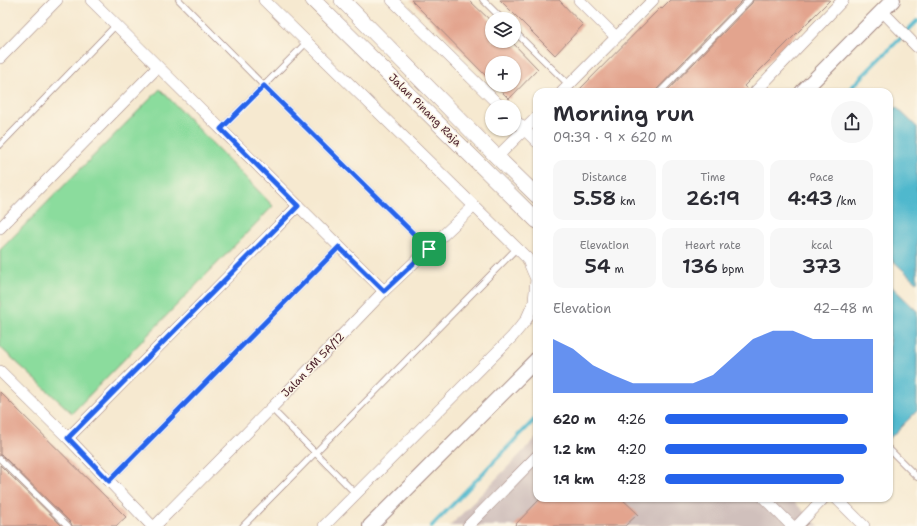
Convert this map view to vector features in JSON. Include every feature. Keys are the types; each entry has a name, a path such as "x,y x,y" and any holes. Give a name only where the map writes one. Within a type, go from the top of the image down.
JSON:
{"main road":[{"name":"Jalan Pinang Raja","path":"313,0 533,217"},
{"path":"342,0 533,192"}],"street":[{"path":"0,58 57,0"},
{"path":"91,0 384,291"},
{"path":"264,0 527,258 533,272"},
{"path":"392,0 494,100"},
{"path":"579,0 616,37"},
{"path":"565,88 653,0"},
{"path":"759,88 843,0"},
{"path":"806,88 893,0"},
{"path":"882,11 917,47"},
{"path":"0,228 158,67"},
{"path":"497,157 533,121"},
{"path":"521,127 533,138"},
{"path":"68,438 298,206"},
{"name":"Jalan SM 5A/12","path":"153,526 271,408 384,291 474,206"},
{"path":"324,526 512,337 526,320 533,304"},
{"path":"370,526 533,362"},
{"path":"0,371 68,438 153,526"},
{"path":"468,526 533,460"},
{"path":"768,502 792,526"},
{"path":"797,526 820,502"},
{"path":"840,502 864,526"}],"lane":[{"path":"179,0 429,249"},
{"path":"483,0 495,12"},
{"path":"664,88 749,0"},
{"path":"0,145 116,25"},
{"path":"521,39 565,88"},
{"path":"221,129 306,42"},
{"path":"109,481 339,247"},
{"path":"243,526 517,248"},
{"path":"271,408 356,494"},
{"path":"893,453 917,477"},
{"path":"0,459 68,526"}],"shaded area":[{"path":"533,441 533,502 794,502 819,526 450,526"}],"green space":[{"path":"160,89 273,206 72,413 0,347 0,250"}],"water":[{"path":"896,107 917,127 917,283 893,261 893,110"},
{"path":"893,288 917,311 917,411 893,435"}],"building":[{"path":"411,0 469,0 485,15 485,48 518,48 538,69 521,87 521,56 485,56 485,75"},
{"path":"500,0 559,0 583,25 555,55 521,21 521,12 512,12"},
{"path":"670,0 743,0 658,88 581,88 661,7 662,8"},
{"path":"753,0 830,0 744,86 746,88 670,88 752,3"},
{"path":"502,92 516,92 509,99"},
{"path":"0,392 126,517 116,526 72,526 71,523 3,456 0,455"},
{"path":"0,465 62,526 0,526"},
{"path":"537,502 625,502 638,514 625,526 514,526"}],"waterway":[{"path":"851,88 917,21"},
{"path":"432,526 533,421"}],"route":[{"path":"264,86 429,249 384,291 339,247 109,481 68,438 298,206 221,129 264,86"}]}
